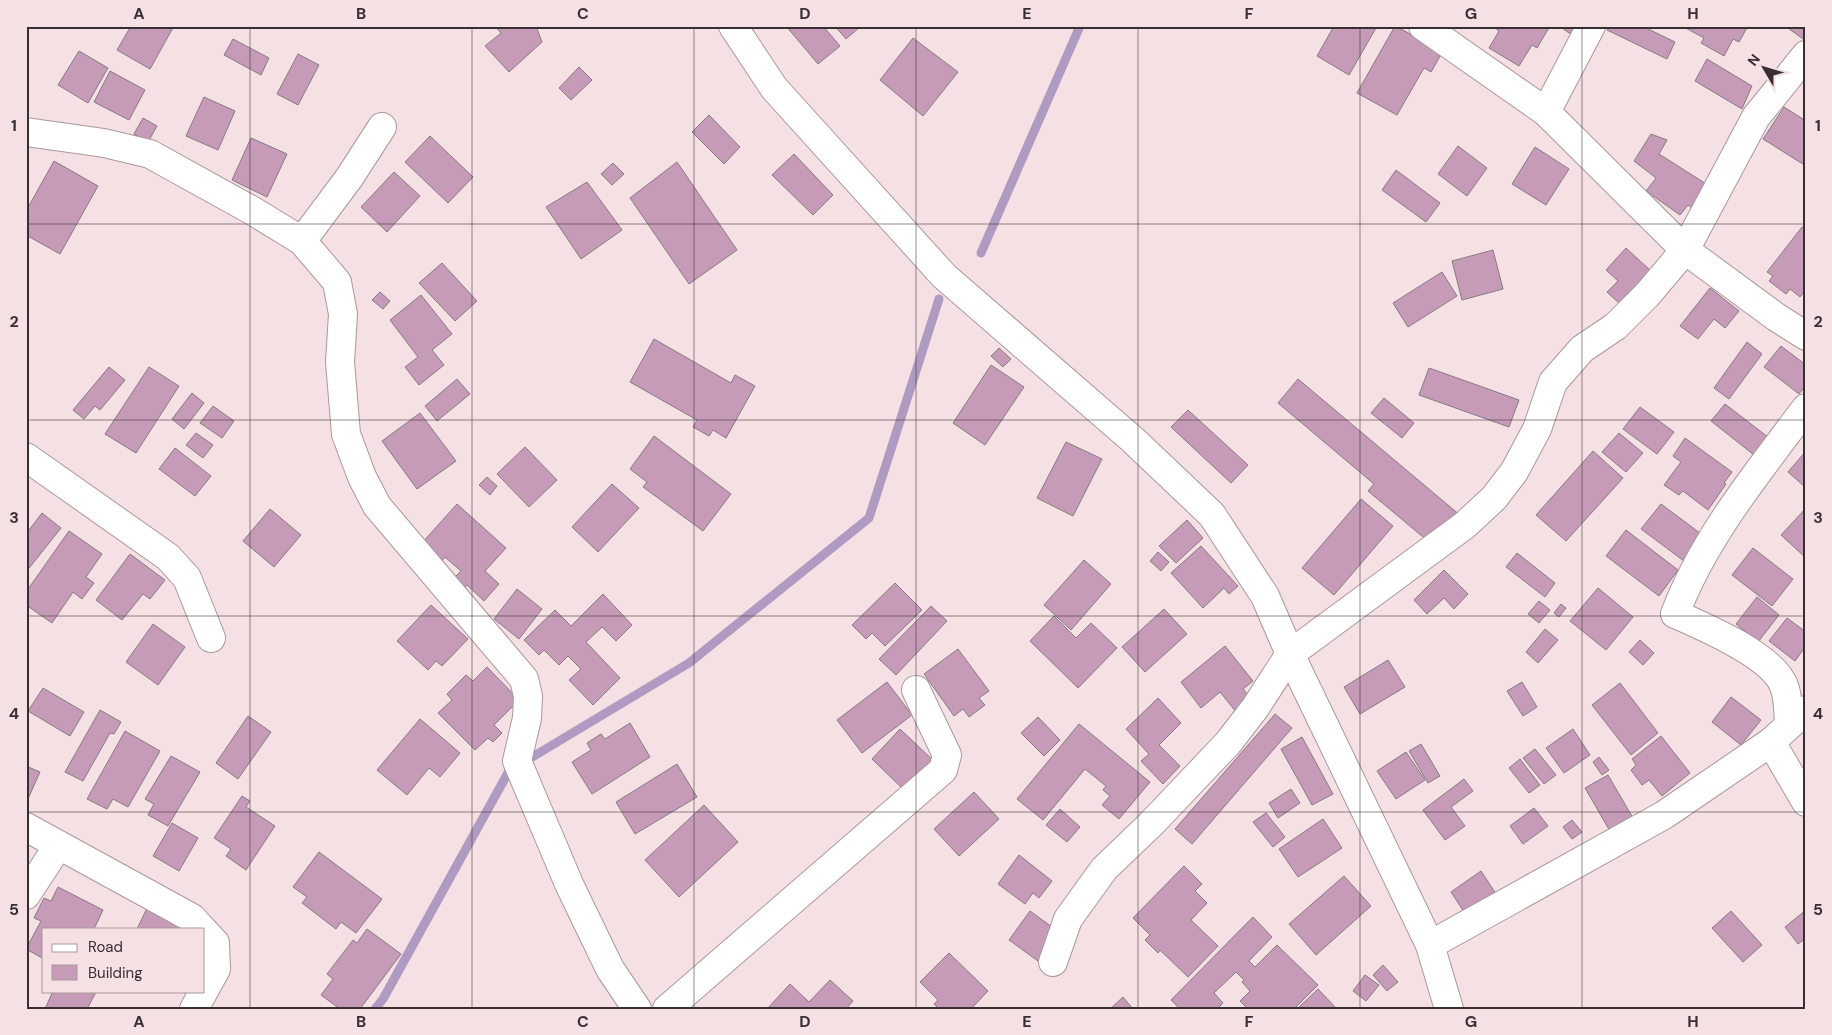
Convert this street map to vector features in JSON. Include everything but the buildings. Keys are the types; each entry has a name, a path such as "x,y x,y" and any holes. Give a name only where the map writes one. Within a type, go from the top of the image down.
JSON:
{"street":[{"path":"733,26 774,88 944,276 1133,440 1212,515 1265,596 1290,654 1430,945 1449,1009"},
{"path":"1423,26 1546,112 1685,250 1776,317 1806,336"},
{"path":"1546,112 1591,26"},
{"path":"1053,962 1068,919 1104,869 1151,824 1228,743 1255,708 1290,654 1465,525 1494,498 1514,472 1537,429 1553,382 1582,349 1616,326 1647,295 1685,250 1756,117 1806,55"},
{"path":"302,242 349,178 382,127"},
{"path":"26,132 104,143 150,154 253,211 302,242 337,282 343,314 340,362 346,434 362,477 377,506 524,678 528,696 527,718 517,761 568,884 610,969 637,1009"},
{"path":"1806,408 1733,509 1687,582 1675,614 1723,635 1768,666 1784,684 1788,702 1789,726 1806,802"},
{"path":"26,457 168,557 187,578 211,638"},
{"path":"667,1009 943,770 947,755 916,690"},
{"path":"1430,945 1664,815 1789,726"},
{"path":"26,827 192,918 201,928"},
{"path":"26,895 58,846"},
{"path":"205,932 215,943 216,969 205,989"},
{"path":"194,1009 203,992"}],"waterway":[{"path":"981,253 1080,26"},
{"path":"529,759 689,663 869,518 939,299"},
{"path":"375,1009 383,999 509,771"}]}
